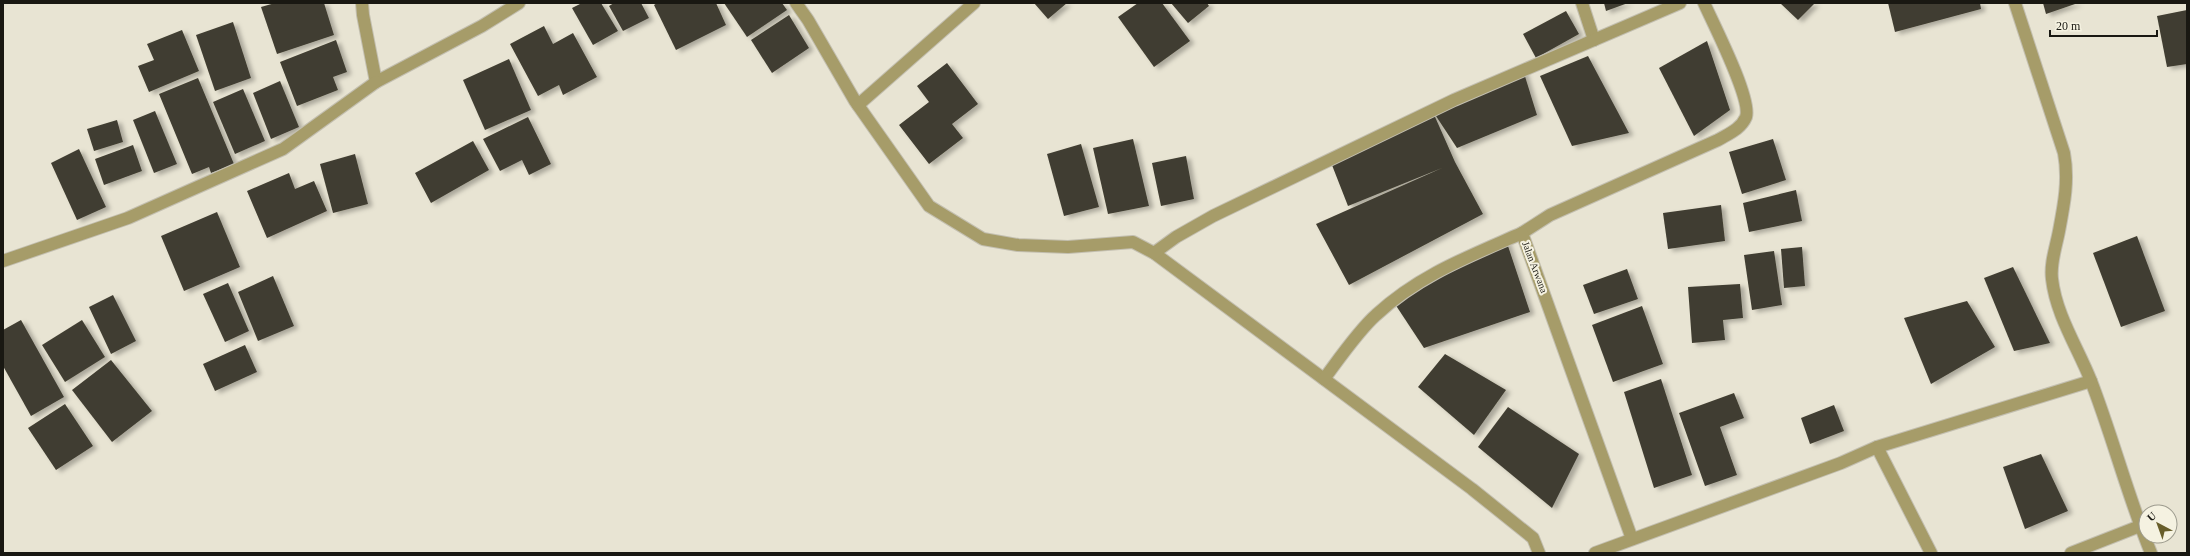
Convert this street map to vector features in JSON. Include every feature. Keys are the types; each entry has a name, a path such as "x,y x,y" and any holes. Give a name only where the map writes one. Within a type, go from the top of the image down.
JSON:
{"street":[{"path":"362,3 362,16 376,82"},
{"path":"3,262 128,218 283,148 376,82 482,26 519,3"},
{"path":"796,3 808,20 858,105 929,206 983,239 1018,245 1068,247 1133,242 1154,253 1472,489 1533,538 1539,553"},
{"path":"858,105 974,3"},
{"path":"1582,3 1594,40"},
{"path":"1154,253 1176,237 1213,216 1454,100 1680,3"},
{"path":"1522,233 1550,216 1718,140 1744,122 1747,111 1744,99 1731,62 1704,3"},
{"path":"2016,3 2064,153 2067,168 2067,186 2054,254 2052,277 2054,297 2091,381 2138,520"},
{"name":"Jalan Arwana","path":"1324,379 1375,316 1407,289 1462,258 1522,233 1632,539"},
{"path":"1595,553 1841,463 1877,447 2091,381"},
{"path":"1877,447 1931,553"},
{"path":"2071,553 2138,527"}],"building":[{"path":"275,3 324,3 334,35 277,54 261,7"},
{"path":"582,3 601,3 618,31 593,45 572,8"},
{"path":"614,3 641,3 649,18 623,31 609,6"},
{"path":"657,3 716,3 726,25 676,50 654,5"},
{"path":"724,3 782,3 787,10 747,37"},
{"path":"1034,3 1067,3 1048,19"},
{"path":"1138,3 1162,3 1190,41 1154,67 1118,17"},
{"path":"1171,3 1207,3 1209,6 1188,23"},
{"path":"1604,3 1628,3 1606,11"},
{"path":"1780,3 1815,3 1798,20"},
{"path":"1888,3 1980,3 1981,9 1895,32"},
{"path":"2043,3 2078,3 2046,14"},
{"path":"2187,10 2187,64 2167,67 2157,16"},
{"path":"1566,11 1579,34 1536,58 1523,34"},
{"path":"789,15 809,48 772,73 751,40"},
{"path":"233,22 251,78 215,91 196,35"},
{"path":"544,26 553,44 573,33 597,77 563,95 559,85 538,96 510,44"},
{"path":"182,30 199,71 149,92 138,66 154,60 147,44"},
{"path":"336,40 347,72 333,77 338,90 297,106 280,62"},
{"path":"1707,41 1730,110 1694,136 1659,68"},
{"path":"1588,56 1629,133 1572,146 1540,76"},
{"path":"509,59 531,110 485,130 463,80"},
{"path":"947,63 978,104 952,124 963,138 929,164 899,125 929,102 917,86"},
{"path":"1523,70 1537,115 1457,148 1432,110"},
{"path":"198,78 234,164 211,173 209,167 192,174 159,94"},
{"path":"280,81 299,127 271,139 253,93"},
{"path":"243,89 265,141 235,154 213,102"},
{"path":"1432,110 1455,162 1483,214 1349,285 1316,224 1442,168 1348,206 1330,160"},
{"path":"155,111 177,164 154,173 133,120"},
{"path":"528,117 551,164 529,175 522,160 500,171 483,139"},
{"path":"117,120 123,142 94,151 87,129"},
{"path":"1133,139 1149,206 1108,214 1093,148"},
{"path":"1773,139 1786,180 1742,194 1729,152"},
{"path":"473,141 489,170 431,203 415,173"},
{"path":"1081,144 1099,207 1064,216 1047,154"},
{"path":"133,145 142,171 104,185 95,159"},
{"path":"79,149 106,207 77,220 51,163"},
{"path":"355,154 368,204 333,213 320,164"},
{"path":"1186,156 1194,199 1161,206 1152,163"},
{"path":"289,173 295,189 314,181 327,211 267,238 247,191"},
{"path":"1796,190 1802,221 1749,232 1743,203"},
{"path":"1721,205 1725,241 1668,249 1663,213"},
{"path":"217,212 240,267 184,291 161,236"},
{"path":"2137,236 2165,311 2121,327 2093,253"},
{"path":"1506,240 1530,312 1424,348 1393,301"},
{"path":"1802,247 1805,286 1784,288 1781,249"},
{"path":"1774,251 1782,305 1752,310 1744,255"},
{"path":"2013,267 2050,343 2014,351 1984,278"},
{"path":"1627,269 1638,299 1594,314 1583,285"},
{"path":"273,276 294,326 258,341 238,292"},
{"path":"228,283 249,331 225,342 203,294"},
{"path":"1740,284 1743,318 1723,320 1725,340 1692,343 1688,287"},
{"path":"113,295 136,341 111,354 89,307"},
{"path":"1967,301 1995,347 1931,384 1904,318"},
{"path":"1642,306 1663,364 1613,382 1592,325"},
{"path":"21,320 64,397 31,416 3,366 3,330"},
{"path":"82,320 105,357 65,382 42,345"},
{"path":"245,345 257,372 215,391 203,364"},
{"path":"1445,354 1506,390 1474,435 1418,387"},
{"path":"111,360 152,411 112,442 72,390"},
{"path":"1661,379 1692,475 1654,488 1624,392"},
{"path":"1734,393 1744,418 1720,427 1737,475 1705,486 1679,413"},
{"path":"65,404 93,446 56,470 28,428"},
{"path":"1834,405 1844,431 1810,444 1801,418"},
{"path":"1508,407 1579,454 1552,508 1478,447"},
{"path":"2041,454 2068,511 2025,529 2003,467"}]}
